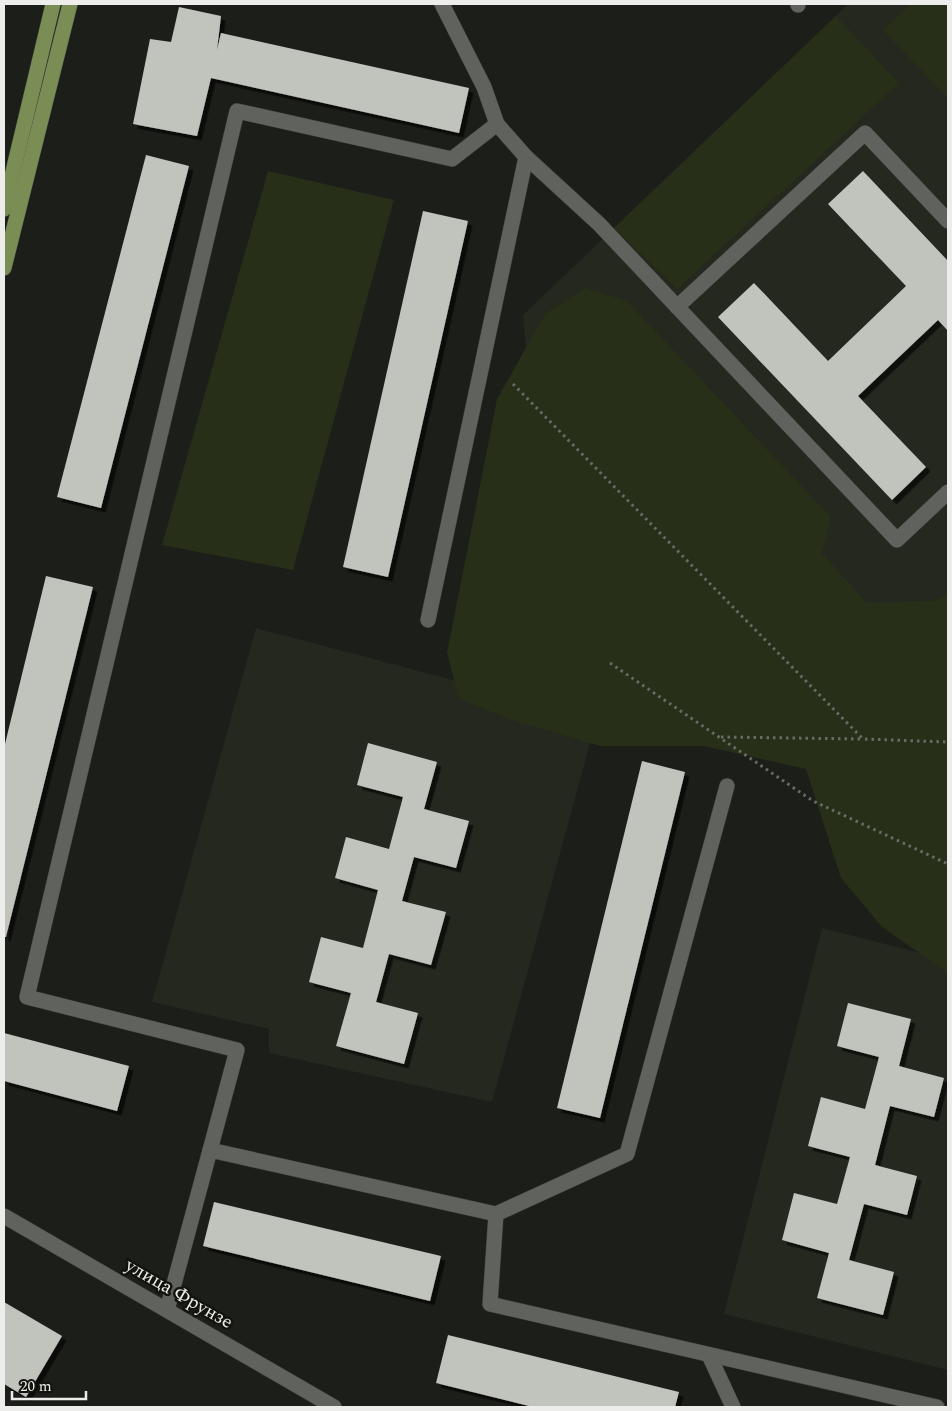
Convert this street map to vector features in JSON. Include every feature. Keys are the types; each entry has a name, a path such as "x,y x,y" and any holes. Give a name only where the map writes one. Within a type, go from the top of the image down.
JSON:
{"main road":[{"path":"4,210 52,4"},
{"path":"4,268 70,4"}],"street":[{"path":"442,4 484,87 497,124 526,157 599,224 897,540 948,492"},
{"path":"167,1310 237,1050 27,997 237,110 452,159 497,124"},
{"path":"677,307 865,132 948,221"},
{"path":"428,620 526,157"},
{"path":"210,1150 496,1214 628,1154 727,786"},
{"path":"496,1214 490,1304 937,1407"},
{"name":"улица Фрунзе","path":"4,1216 334,1407"},
{"path":"709,1355 733,1407"}],"path":[{"path":"513,384 862,739"},
{"path":"610,663 813,801 948,864"},
{"path":"719,737 948,742"}],"shaded area":[{"path":"848,4 948,4 948,659 879,726 528,370 523,315"},
{"path":"256,628 597,718 492,1102 269,1053 269,1029 152,1002"},
{"path":"822,928 948,960 948,1370 724,1314"}],"green space":[{"path":"911,4 948,4 948,98 883,30"},
{"path":"836,16 899,83 677,289 614,228"},
{"path":"268,171 394,200 293,570 162,545"},
{"path":"585,288 627,301 831,517 822,553 867,603 935,601 948,593 948,973 882,927 841,878 806,769 704,746 600,746 512,720 459,699 447,653 497,399 545,314"}],"building":[{"path":"179,7 221,16 217,50 221,33 469,88 459,133 211,78 197,136 133,124 150,39 171,42"},
{"path":"146,155 189,166 101,508 57,497"},
{"path":"863,171 948,261 948,331 938,320 858,396 926,467 892,500 718,317 754,283 828,361 906,286 828,204"},
{"path":"423,211 468,221 388,577 343,567"},
{"path":"46,576 93,587 6,937 4,937 4,748"},
{"path":"368,743 437,762 424,809 469,821 456,868 414,857 402,901 446,912 431,965 389,954 376,1002 418,1013 404,1064 336,1046 351,993 309,982 321,937 363,948 378,890 335,878 346,837 389,849 403,797 357,785"},
{"path":"642,761 685,772 600,1118 557,1108"},
{"path":"848,1003 911,1019 899,1066 944,1078 934,1117 890,1106 875,1165 917,1176 907,1215 864,1204 849,1260 894,1272 883,1315 817,1298 829,1253 782,1240 794,1193 837,1204 850,1157 808,1146 821,1097 865,1109 879,1057 837,1046"},
{"path":"4,1033 129,1066 117,1111 4,1081"},
{"path":"214,1202 441,1256 430,1301 203,1246"},
{"path":"4,1302 62,1336 26,1397 4,1384"},
{"path":"448,1335 679,1392 675,1407 533,1407 436,1383"}]}
